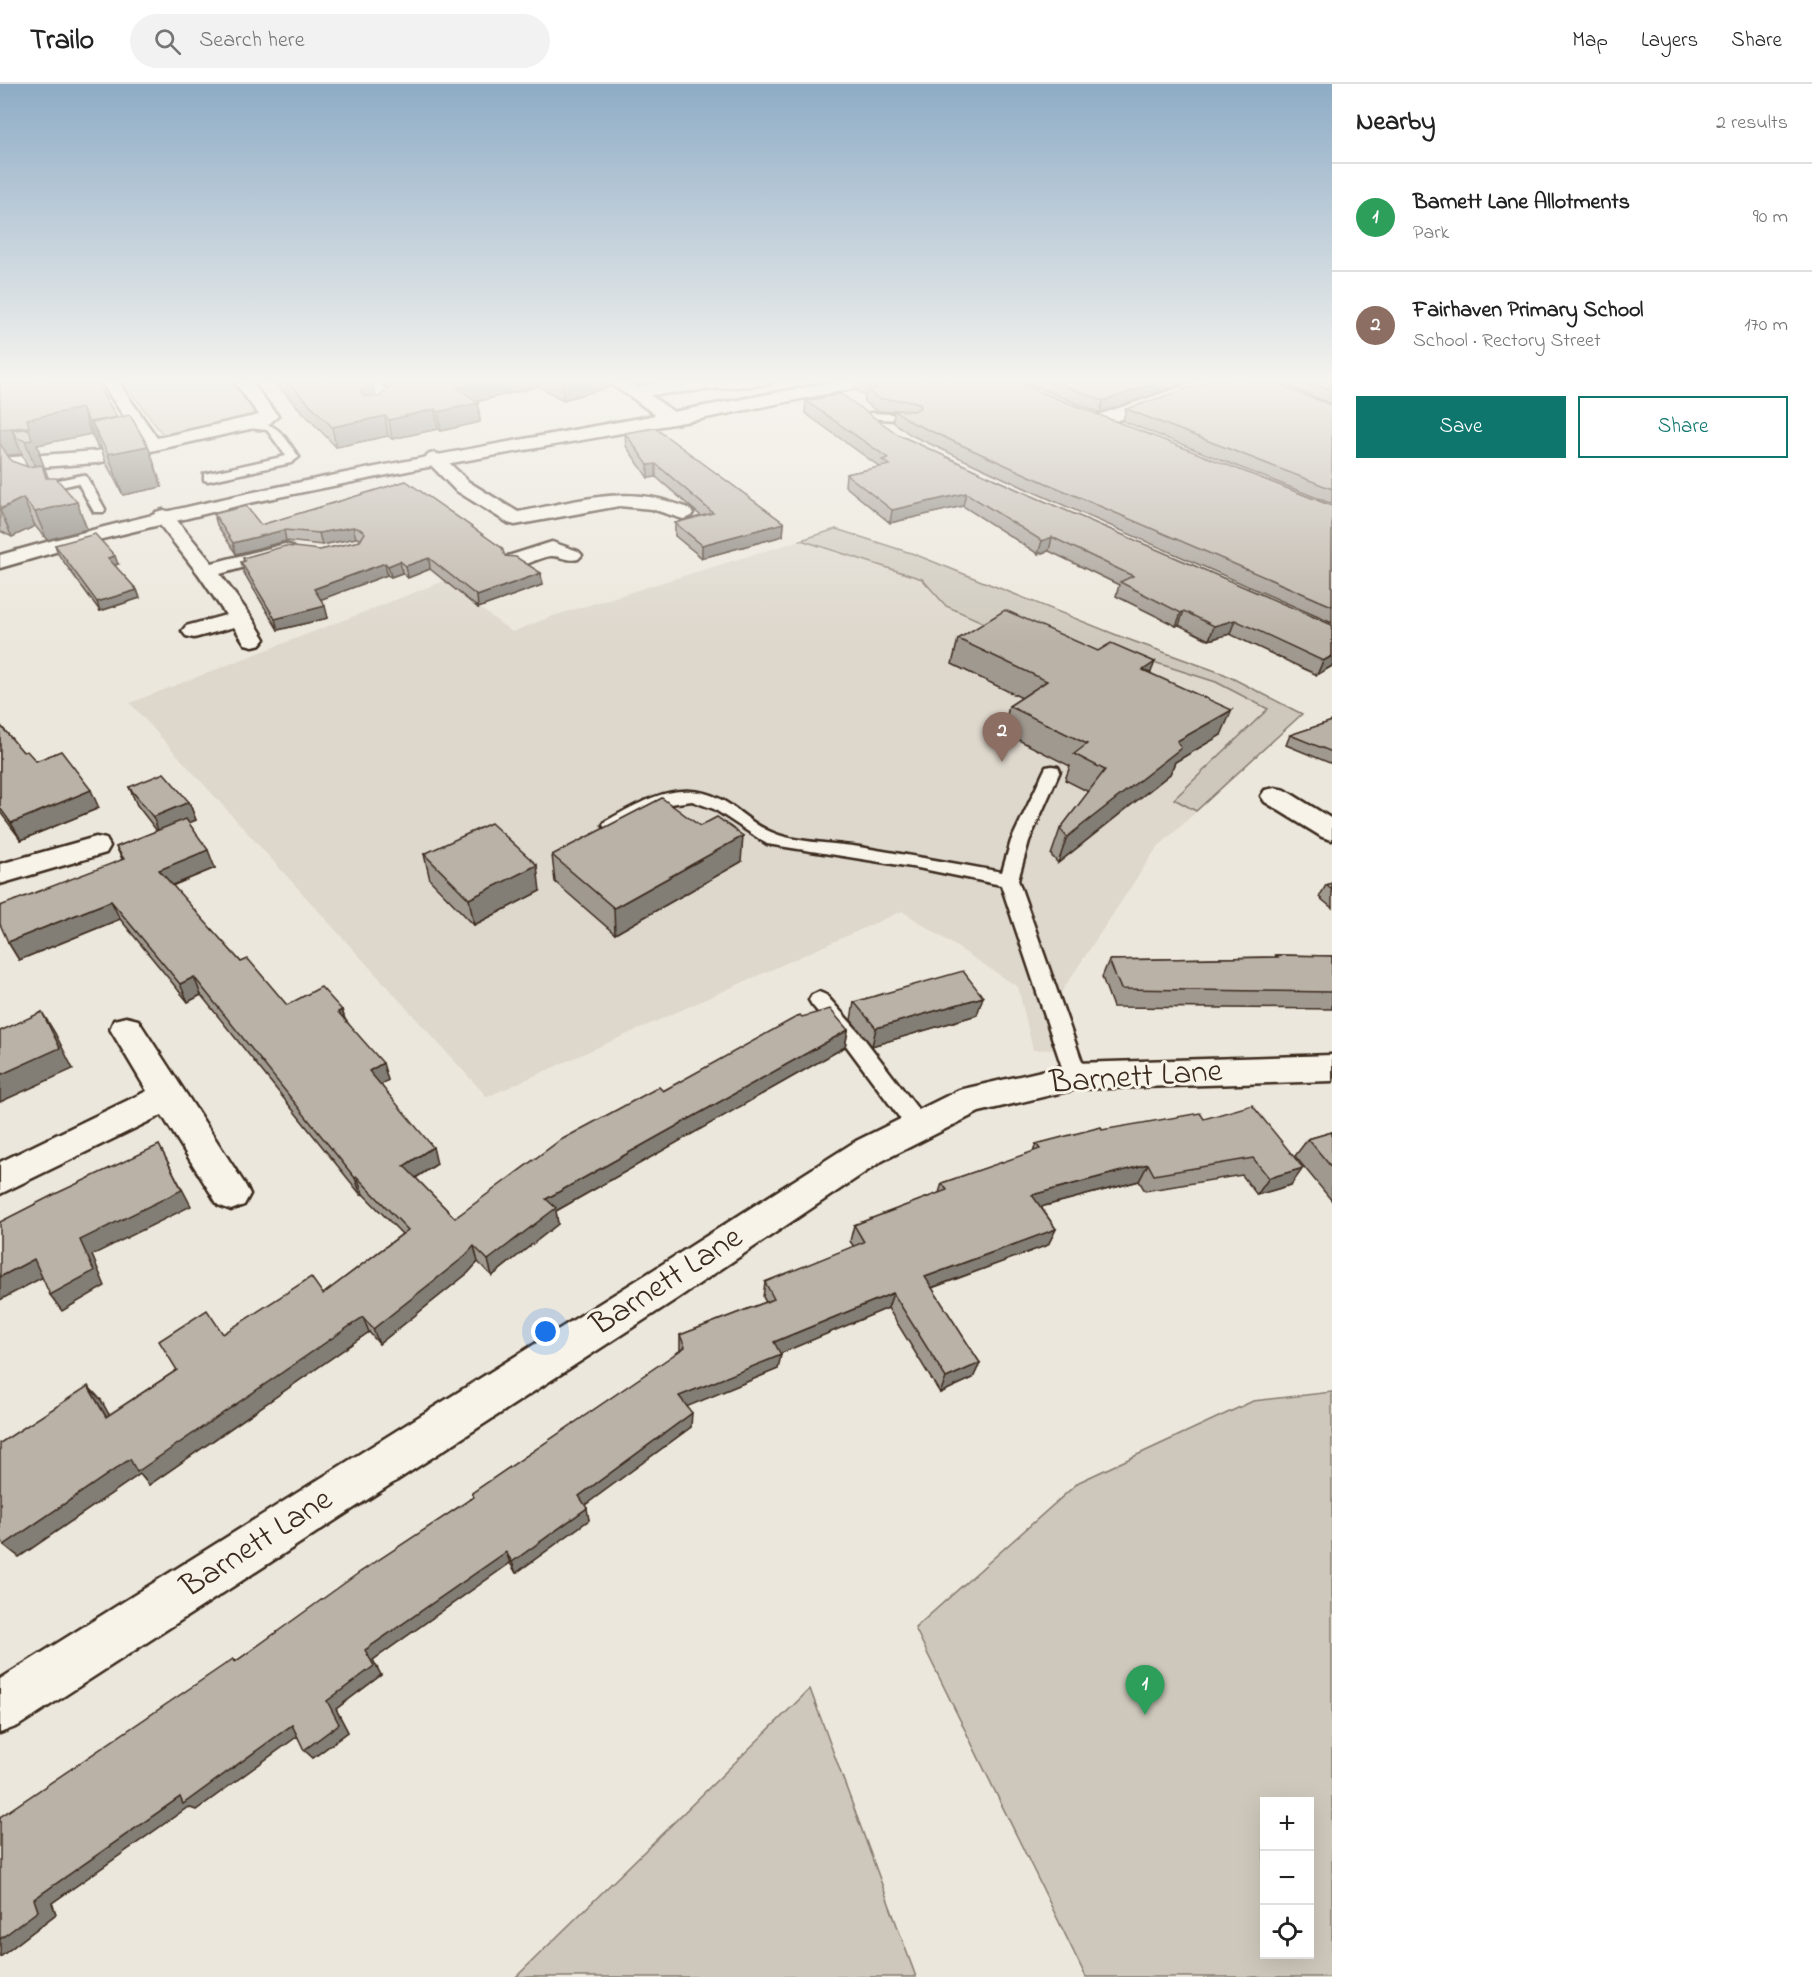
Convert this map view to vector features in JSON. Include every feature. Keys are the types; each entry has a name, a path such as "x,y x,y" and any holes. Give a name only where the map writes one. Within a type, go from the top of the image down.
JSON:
{"main road":[{"path":"0,562 163,516 394,467"},
{"path":"443,467 462,486 515,519 561,552 516,561"},
{"path":"515,519 600,503 637,492 683,513"},
{"path":"163,516 207,571 241,618 253,639"},
{"path":"207,571 286,549 310,552"},
{"path":"194,631 241,618"},
{"path":"1275,796 1332,830"},
{"path":"13,903 0,874 96,846"},
{"path":"126,1029 231,1194"},
{"name":"Barnett Lane","path":"0,1708 664,1285 869,1151 971,1100 1076,1076 1332,1068"},
{"path":"0,1179 169,1096"}],"lane":[{"path":"12,467 27,483 40,488 82,479 99,509"},
{"path":"208,477 253,467"},
{"path":"1052,771 1020,842 1009,880 1076,1076"},
{"path":"599,832 660,800 672,796 690,796 720,804 759,834 773,840 918,862 1009,880"},
{"path":"819,1000 852,1038 919,1126"}],"shaded area":[{"path":"836,529 914,554 1119,636 1224,674 1302,714 1156,849 1060,994 1081,1049 1033,1050 1018,987 902,911 487,1097 130,703 444,581 512,632 553,616"},
{"path":"836,529 914,554 1119,636 1224,674 1302,714 1196,811 1174,799 1268,709 1216,682 1107,647 1079,665 946,606 922,579 801,540"},
{"path":"1332,1392 1332,1977 1086,1977 915,1628 1079,1482 1253,1401"},
{"path":"810,1689 916,1977 516,1977"}],"building":[{"path":"0,467 43,467 46,478 56,478 77,502 35,512 23,498 0,509"},
{"path":"660,467 708,467 784,523 702,545 675,523 713,513"},
{"path":"879,467 969,467 1332,625 1332,656 1323,661 1235,620 1214,626 1184,611 1181,613 1120,582 1133,576 1052,537 1042,541 966,493 892,510 846,474"},
{"path":"1011,467 1233,467 1332,506 1332,606"},
{"path":"1276,467 1332,467 1332,489"},
{"path":"406,481 502,548 505,556 516,557 541,573 477,596 429,558 406,566 400,561 388,566 385,563 314,589 325,606 275,619 241,562 245,561 243,558 285,546 320,550 360,541 365,533 353,527 319,533 284,530 233,543 214,514 246,506 261,525"},
{"path":"95,534 115,556 108,558 137,590 97,602 55,545"},
{"path":"1005,610 1098,651 1111,643 1155,662 1143,670 1232,710 1177,741 1181,748 1067,837 1060,829 1105,770 1074,754 1087,744 1009,706 1047,681 958,639"},
{"path":"1332,721 1332,752 1290,735"},
{"path":"0,725 23,752 27,751 36,761 61,751 91,790 11,823 0,808"},
{"path":"164,773 189,802 153,817 129,787"},
{"path":"662,798 700,826 717,817 743,836 614,908 552,855"},
{"path":"186,819 208,850 159,870 241,962 248,959 287,1005 321,987 342,1010 338,1012 383,1063 369,1071 433,1147 404,1166 455,1218 559,1141 659,1087 663,1091 800,1015 802,1017 830,1009 848,1030 546,1199 556,1208 488,1260 474,1246 464,1257 373,1329 363,1317 137,1472 130,1459 4,1545 0,1537 0,1443 88,1386 106,1417 177,1370 159,1341 207,1310 223,1334 311,1277 323,1294 408,1230 357,1177 355,1178 194,977 180,984 111,901 8,942 0,924 0,906 124,859 116,847"},
{"path":"491,823 537,865 469,899 424,854"},
{"path":"1276,955 1332,956 1332,992 1121,989 1109,960 1278,957"},
{"path":"963,971 983,997 876,1028 854,1002"},
{"path":"42,1012 60,1048 0,1075 0,1031"},
{"path":"1252,1105 1303,1168 1269,1178 1253,1158 1154,1175 1148,1164 1032,1195 1056,1229 925,1277 980,1363 946,1378 893,1293 774,1342 781,1355 679,1396 692,1413 579,1496 587,1508 512,1562 506,1552 365,1650 374,1666 327,1701 339,1724 304,1750 292,1725 183,1804 180,1797 34,1899 38,1911 0,1939 0,1817 233,1659 235,1662 360,1572 474,1497 472,1493 685,1347 680,1335 774,1299 765,1282 864,1242 854,1225 947,1190 942,1183 1040,1149 1036,1144 1101,1127 1102,1130 1200,1113 1204,1119"},
{"path":"1332,1132 1332,1168 1308,1139"},
{"path":"159,1145 182,1190 80,1240 94,1271 50,1295 34,1259 0,1277 0,1222"}],"place":[{"name":"Fairhaven Primary School","path":"1002,762"},
{"name":"Barnett Lane Allotments","path":"1145,1715"}]}
